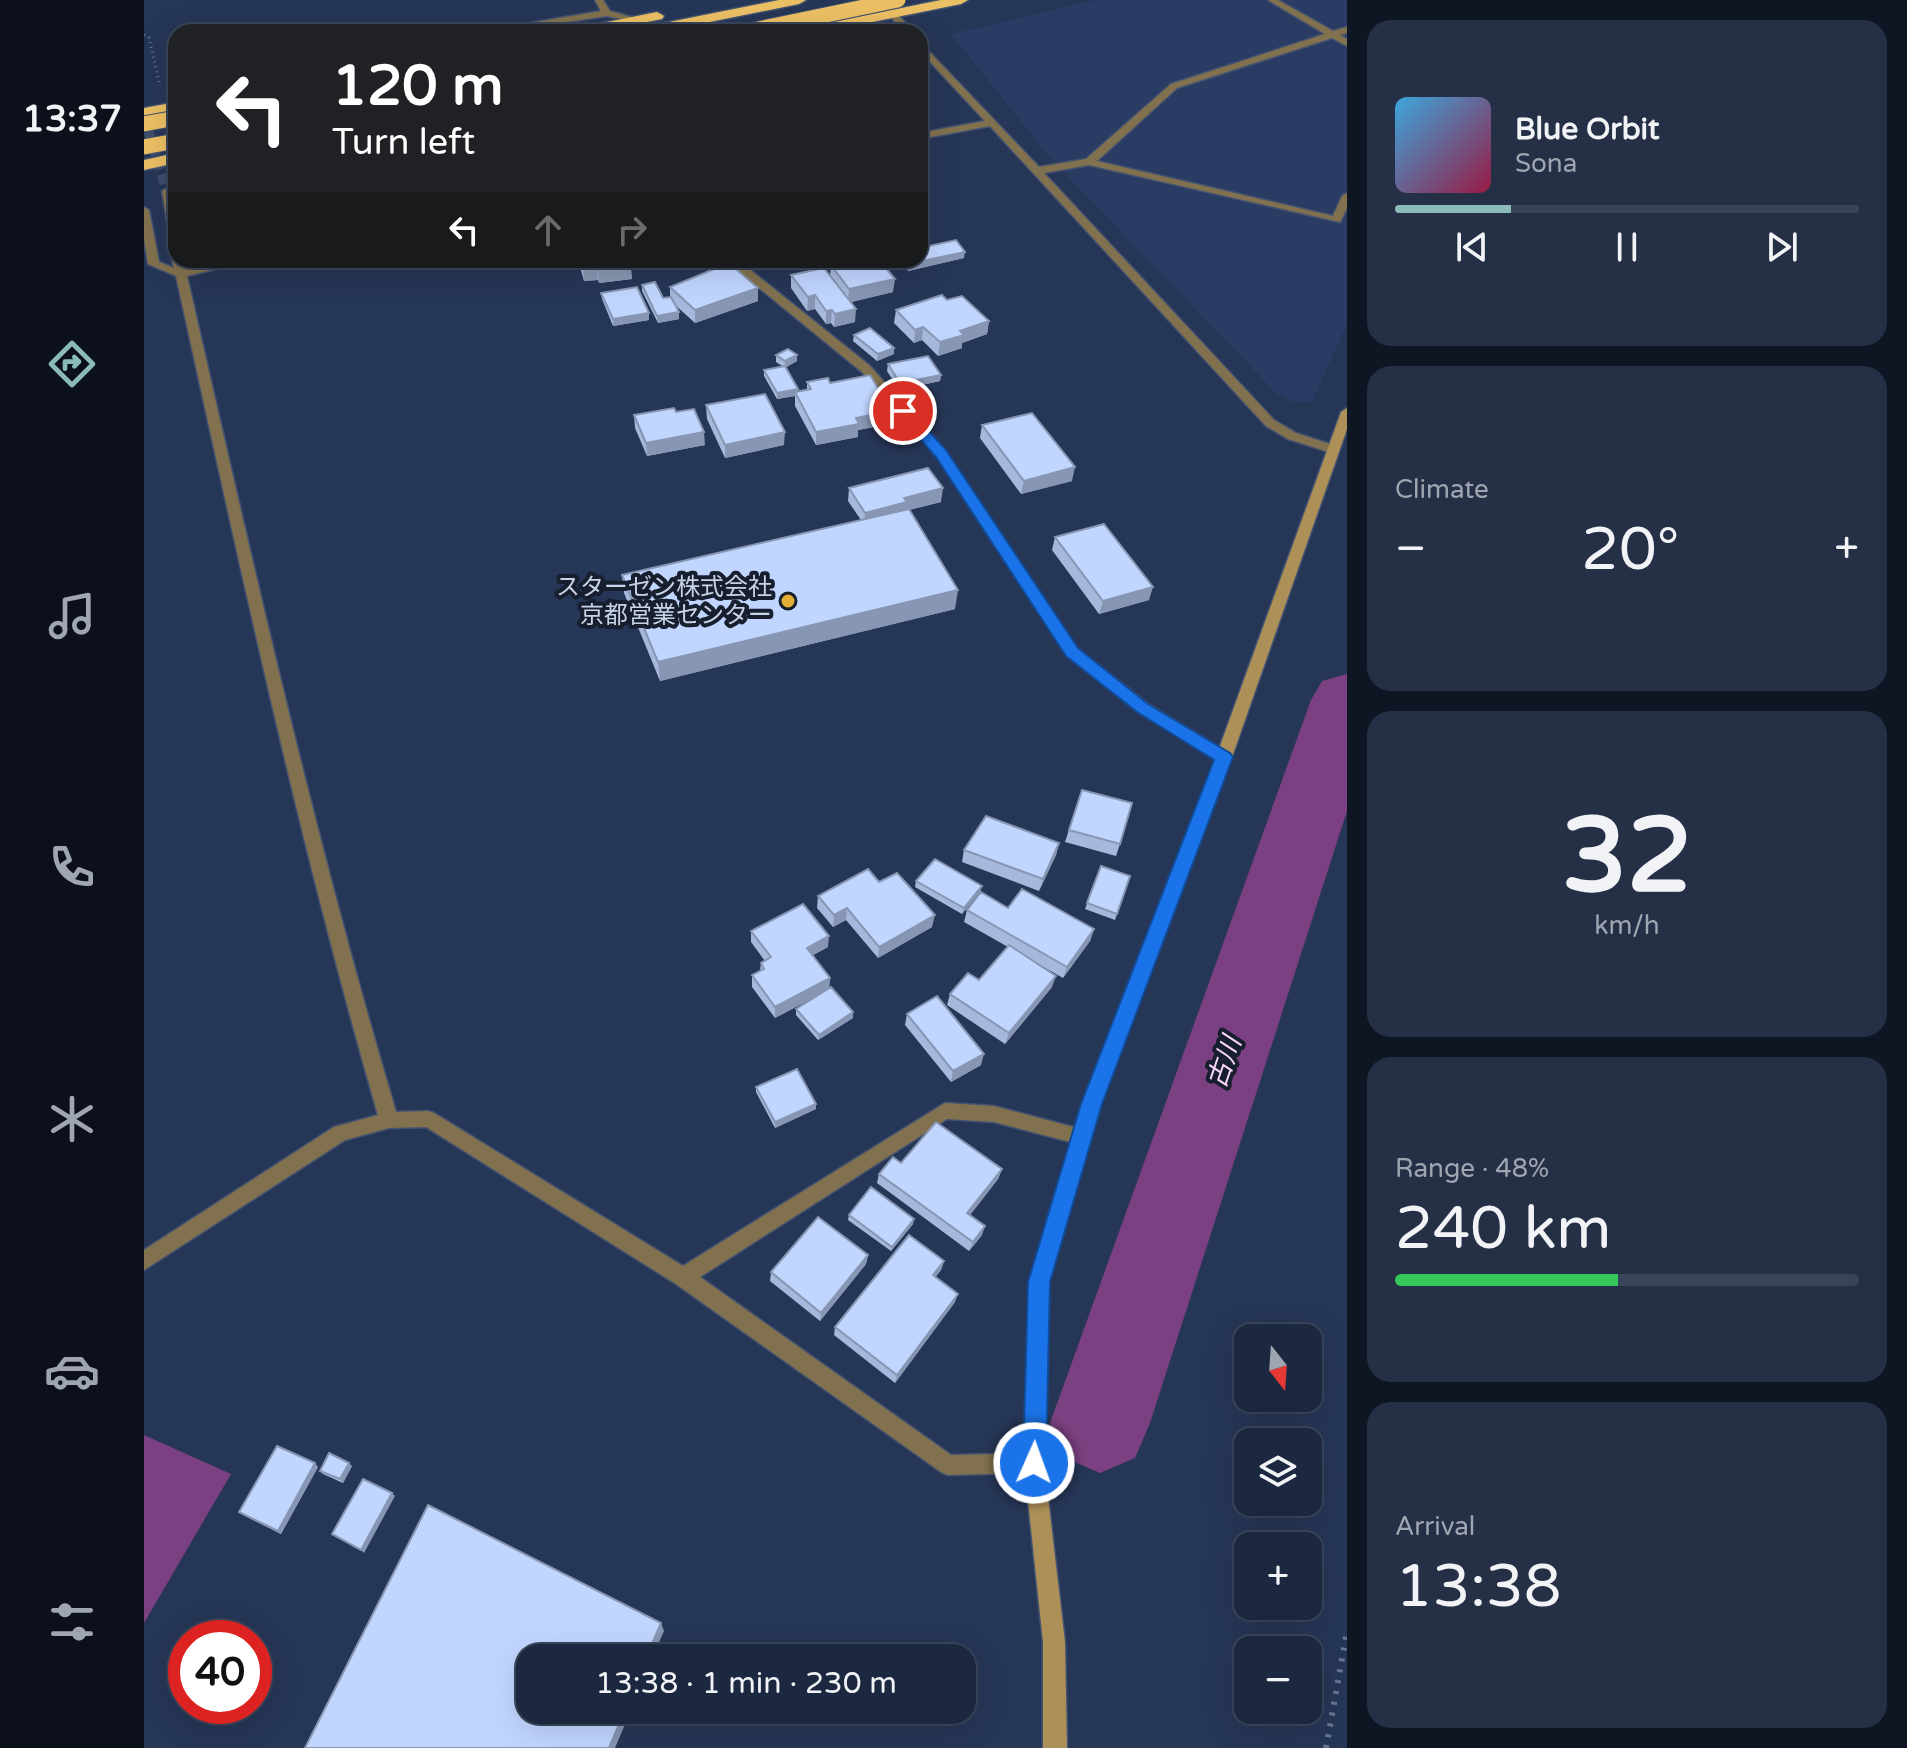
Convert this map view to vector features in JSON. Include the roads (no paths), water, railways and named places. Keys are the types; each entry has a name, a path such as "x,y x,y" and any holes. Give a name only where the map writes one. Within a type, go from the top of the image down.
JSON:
{"highway":[{"path":"645,24 735,0"},
{"path":"650,24 799,0"},
{"path":"782,24 898,0"},
{"path":"842,24 961,0"},
{"path":"144,112 168,111"},
{"path":"144,124 168,113"},
{"path":"144,147 168,142"},
{"path":"144,165 168,160"}],"street":[{"path":"599,0 607,13"},
{"path":"879,0 901,24"},
{"path":"1272,0 1347,43"},
{"path":"535,24 607,13 633,24"},
{"path":"1089,162 1174,86 1347,30"},
{"path":"928,54 1270,423 1292,436 1332,449"},
{"path":"928,135 991,123"},
{"path":"1036,171 1089,162 1336,220 1347,196"},
{"path":"167,191 168,197"},
{"path":"144,210 154,264 168,266"},
{"path":"179,268 344,967 389,1120"},
{"path":"741,268 866,369 941,454 1072,652 1143,708 1224,757"},
{"path":"1055,1748 1054,1642 1034,1463 1039,1282 1091,1104 1224,757 1347,412"},
{"path":"683,1277 945,1111 994,1114 1082,1137"},
{"path":"144,1261 340,1133 389,1120 428,1119 683,1277 948,1465 1034,1463"}],"waterway":[{"name":"古川","path":"1100,1423 1347,700"}],"tunnel":[{"path":"144,117 167,191"}],"place":[{"name":"スターゼン株式会社 京都営業センター","path":"788,601"}]}
